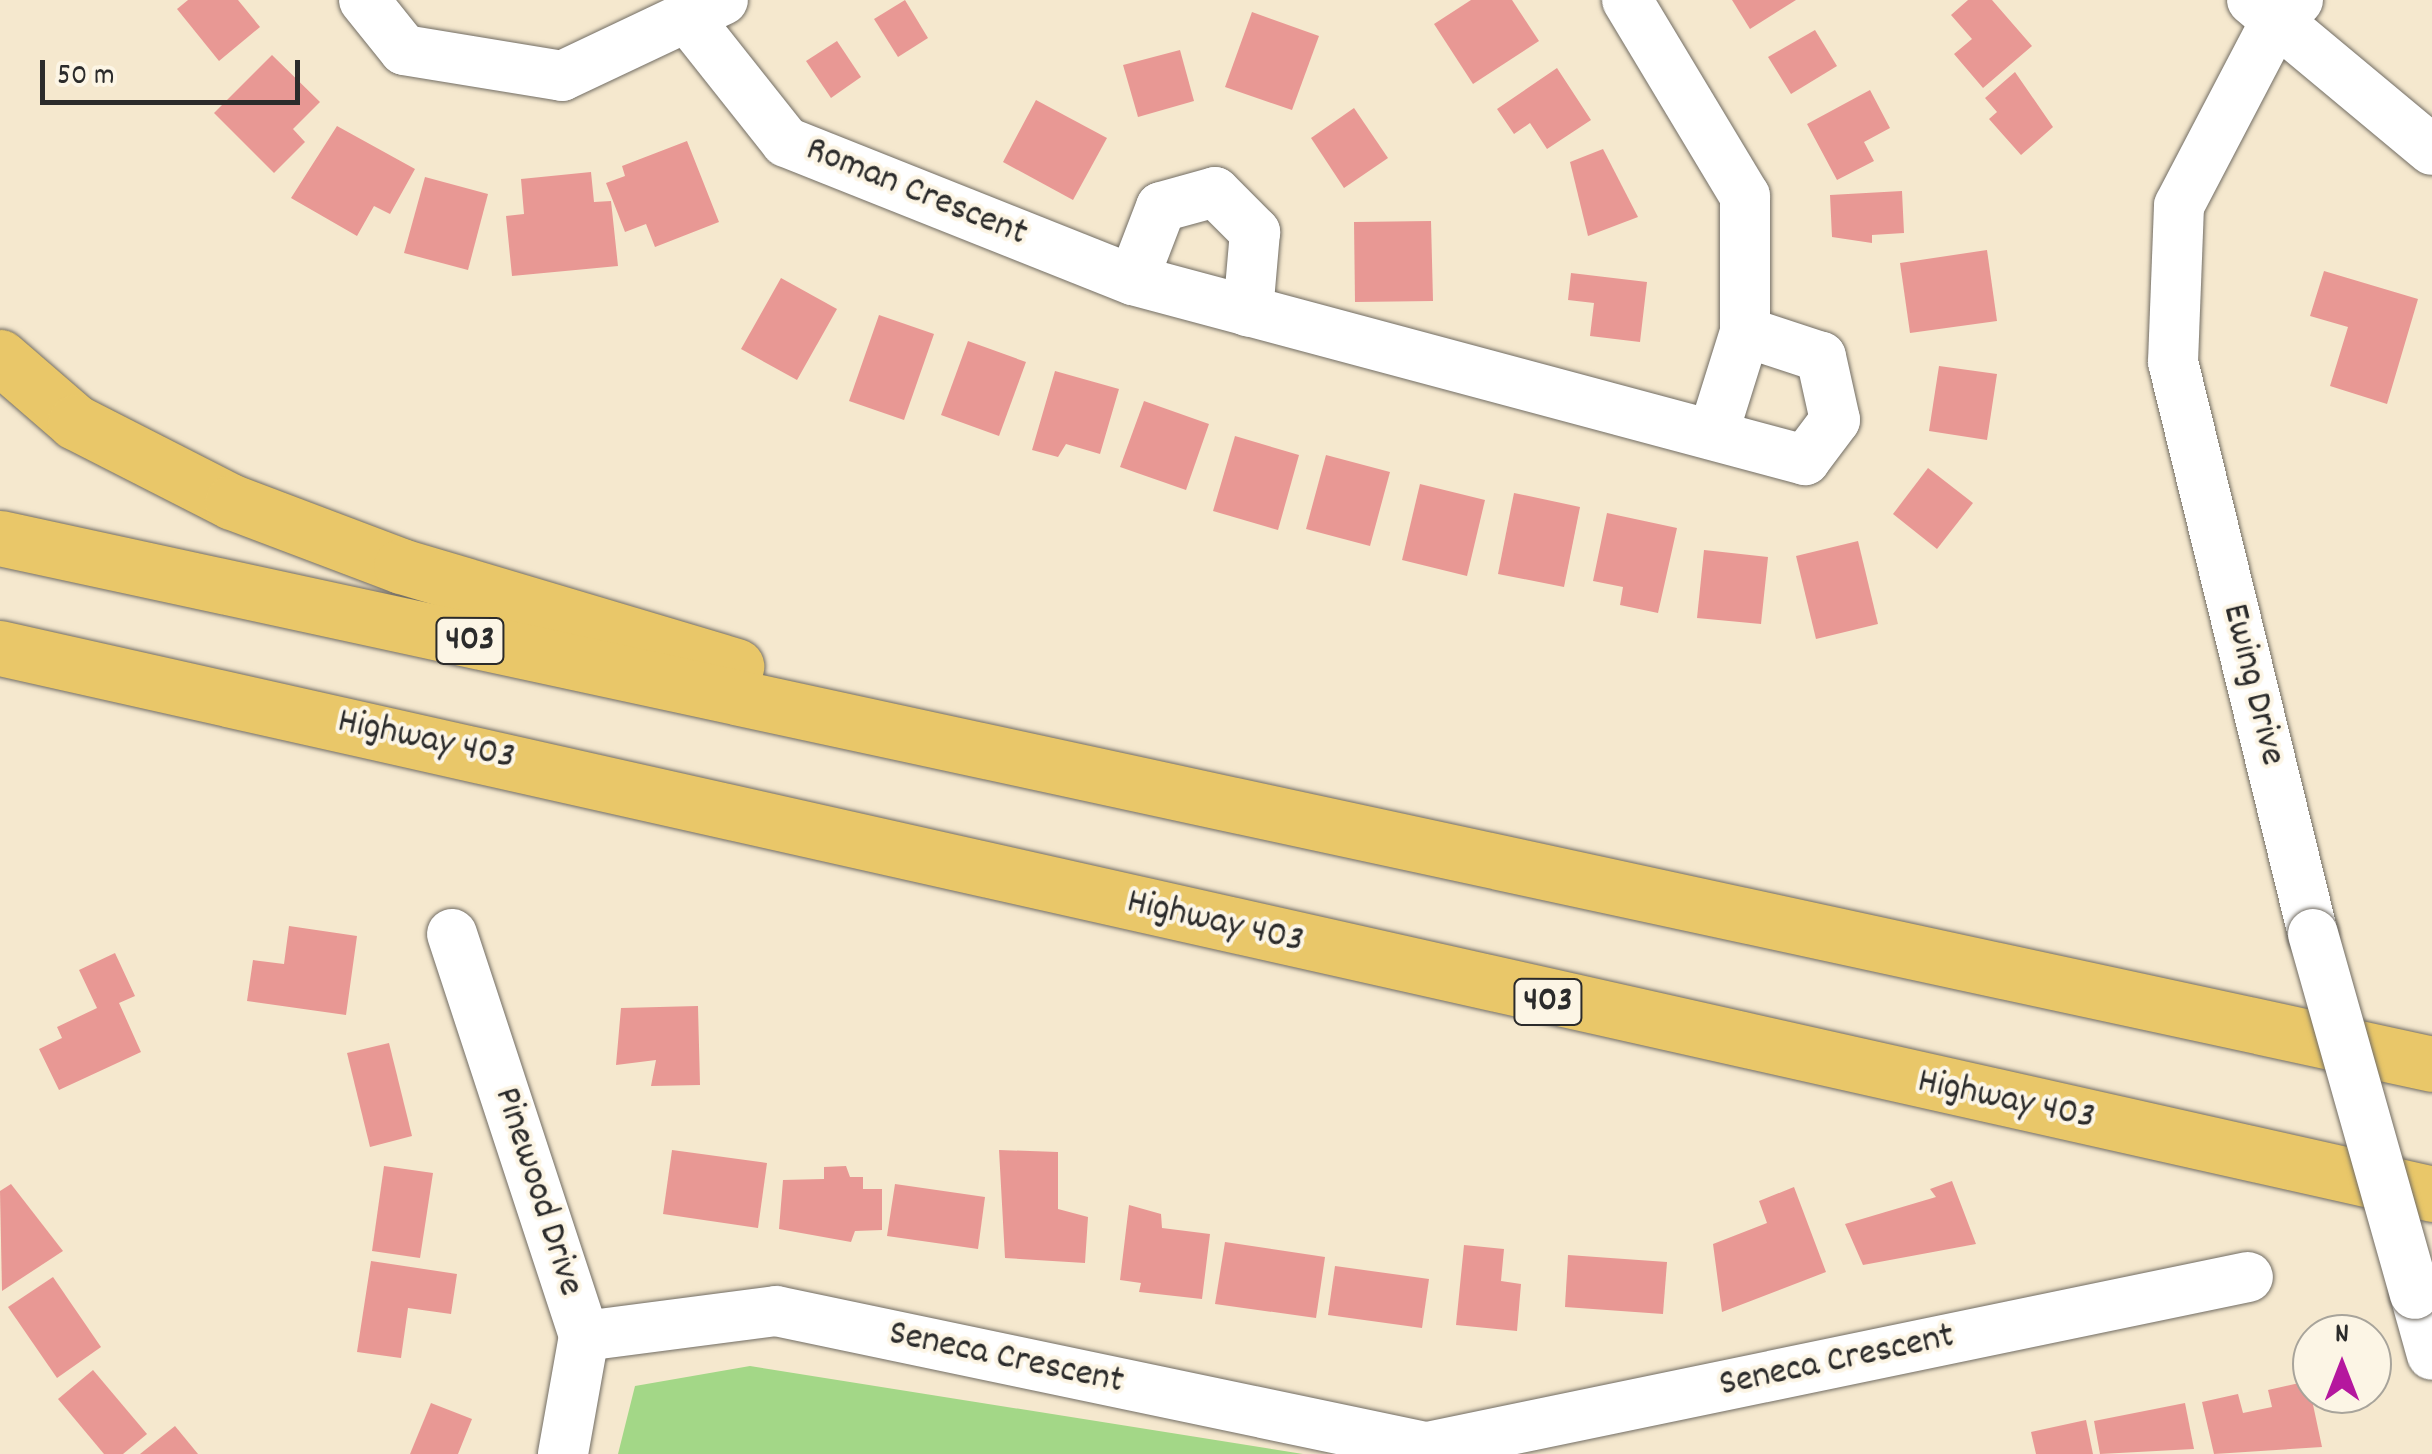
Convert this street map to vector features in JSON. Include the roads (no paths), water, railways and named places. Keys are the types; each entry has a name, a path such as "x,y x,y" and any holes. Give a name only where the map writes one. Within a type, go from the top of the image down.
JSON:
{"highway":[{"path":"0,357 75,422 232,502 402,566 832,694 939,744"},
{"name":"403","path":"0,538 2432,1064"},
{"name":"Highway 403","path":"0,648 2432,1194"}],"street":[{"path":"364,0 404,50 562,76 707,11"},
{"path":"1627,0 1746,196 1745,332 1714,432"},
{"path":"2275,8 2432,150"},
{"name":"Ewing Drive","path":"2275,8 2179,206 2173,362 2314,934 2432,1355"},
{"name":"Roman Crescent","path":"707,11 786,142 1134,280 1714,432 1804,460 1835,420 1821,357 1745,332"},
{"path":"1134,280 1161,207 1216,192 1255,232 1248,312"},
{"name":"Pinewood Drive","path":"452,934 584,1336 563,1454"},
{"name":"Seneca Crescent","path":"584,1336 776,1312 1410,1451 2248,1278"}]}
